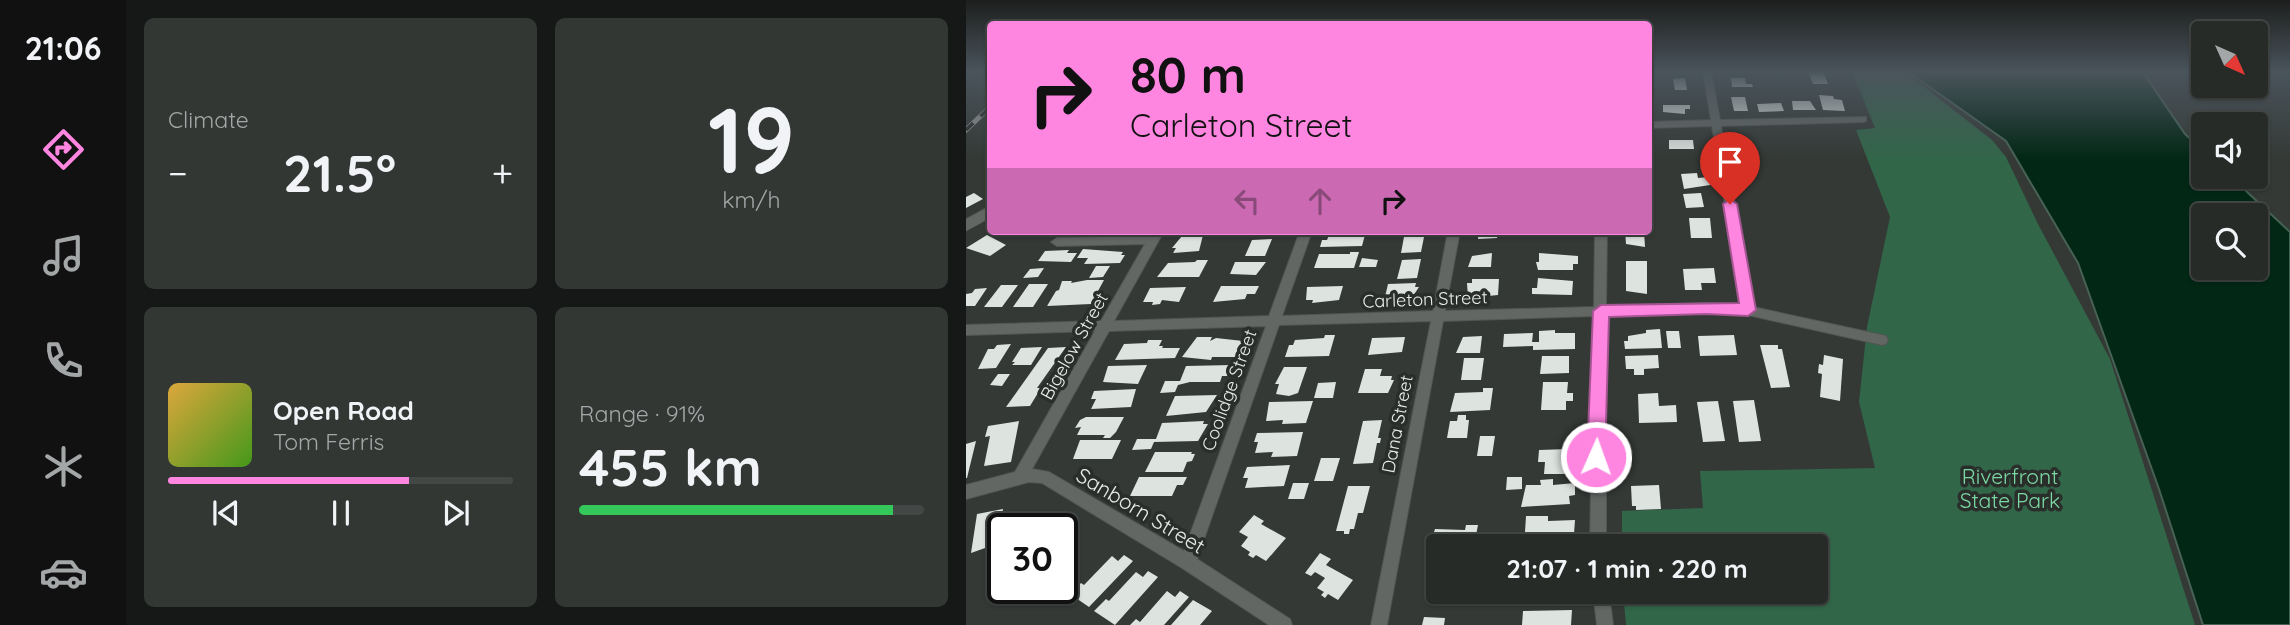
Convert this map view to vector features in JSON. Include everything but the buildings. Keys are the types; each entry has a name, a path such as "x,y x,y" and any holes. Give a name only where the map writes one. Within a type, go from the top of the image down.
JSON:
{"main road":[{"path":"966,226 987,213"}],"street":[{"path":"1712,100 1748,310"},
{"path":"1652,125 1863,119"},
{"name":"Coolidge Street","path":"1188,562 1305,235"},
{"name":"Dana Street","path":"1379,625 1453,235"},
{"path":"1598,534 1596,457 1601,235"},
{"path":"1057,242 1155,236"},
{"name":"Bigelow Street","path":"1020,477 1155,236"},
{"name":"Carleton Street","path":"966,330 1706,308 1748,310 1882,340"},
{"name":"Sanborn Street","path":"966,492 1020,477 1044,477 1188,562 1284,625"},
{"path":"1602,604 1605,625"}],"green space":[{"name":"Riverfront State Park","path":"1864,100 1941,100 1992,140 2006,157 2038,224 2110,359 2195,625 1626,625 1624,604 1828,604 1828,534 1622,534 1622,511 1703,508 1700,471 1875,468 1859,402 1867,327 1890,217 1856,130 1875,128"}],"shaded area":[{"path":"1948,100 2162,100 2191,139 2191,189 2244,189 2259,203 2191,203 2191,280 2268,280 2268,211 2290,232 2290,625 2203,625 2159,489 2078,263 2006,141"}],"railway":[{"path":"966,130 987,110"}],"route":[{"path":"1596,457 1601,311 1706,308 1748,310 1730,204"}]}
